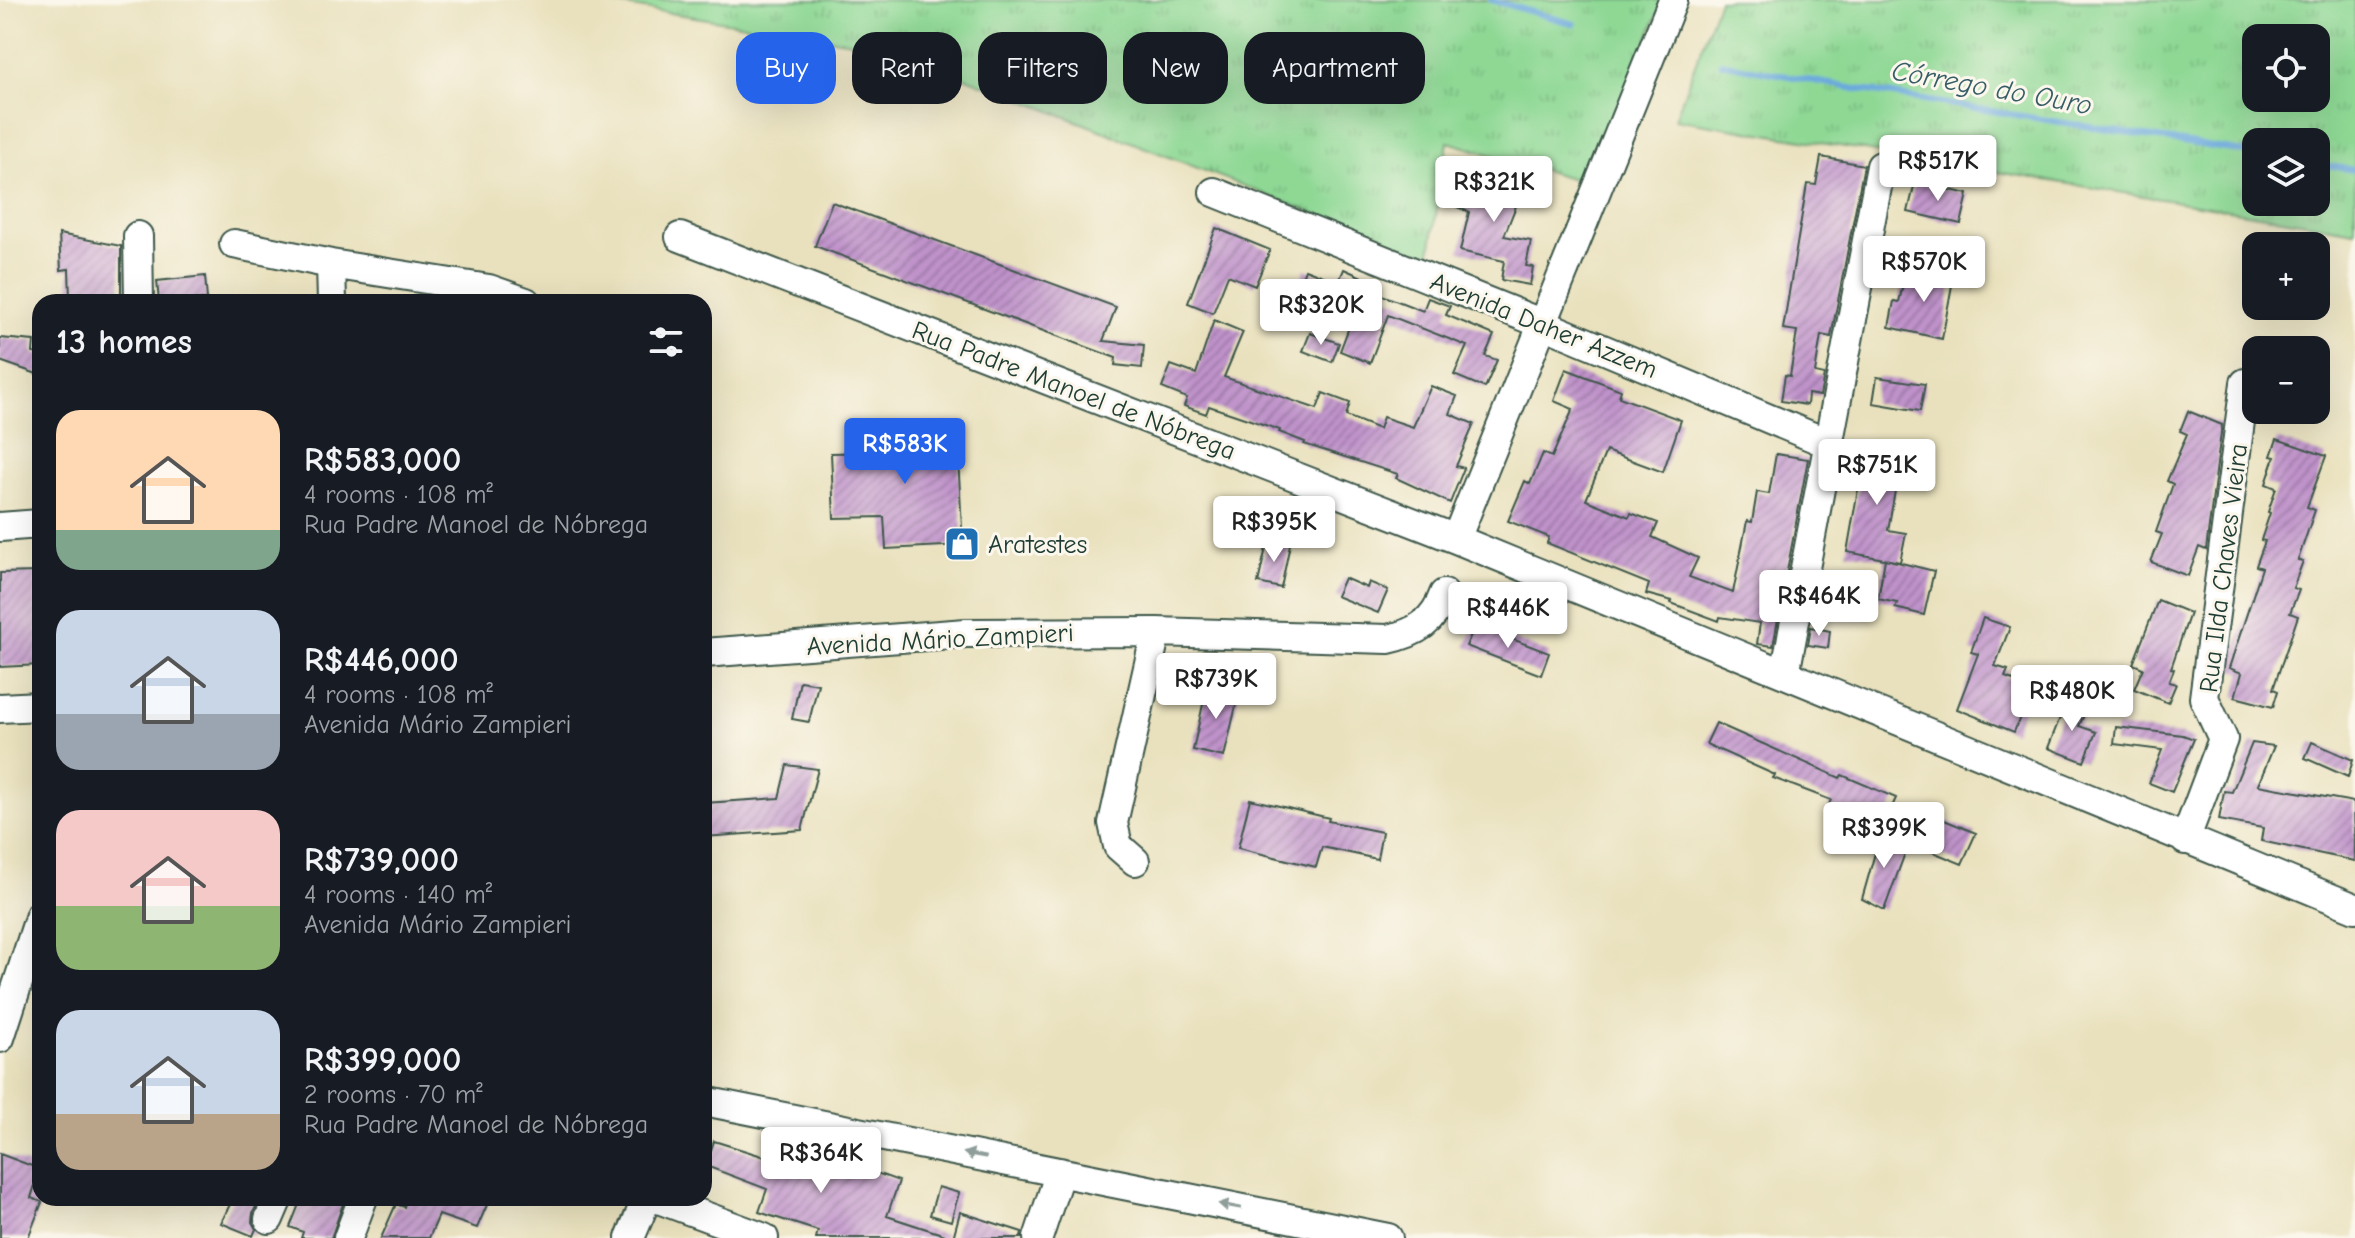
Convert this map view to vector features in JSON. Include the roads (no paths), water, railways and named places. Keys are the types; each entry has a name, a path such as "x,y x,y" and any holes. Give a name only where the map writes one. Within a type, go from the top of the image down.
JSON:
{"street":[{"path":"1456,539 1673,0"},
{"path":"1785,674 1881,166"},
{"name":"Avenida Daher Azzem","path":"1214,192 1543,324 1827,443"},
{"path":"138,236 139,294"},
{"name":"Rua Padre Manoel de Nóbrega","path":"680,237 1456,539 2355,908"},
{"path":"234,244 503,294"},
{"path":"331,264 332,294"},
{"name":"Rua Ilda Chaves Vieira","path":"2185,840 2223,739 2204,698 2242,406"},
{"path":"0,527 32,525"},
{"name":"Avenida Mário Zampieri","path":"712,652 966,633 1156,632 1388,639 1413,632 1424,625 1434,616 1444,594"},
{"path":"1135,861 1118,846 1113,823 1156,632"},
{"path":"0,708 32,706"},
{"path":"0,1038 30,980"},
{"path":"712,1103 1388,1238"},
{"path":"1038,1238 1060,1172"},
{"path":"348,1238 360,1206"},
{"path":"630,1238 644,1206"},
{"path":"678,1206 764,1238"}],"waterway":[{"name":"Córrego do Ouro","path":"1491,0 1574,24"},
{"name":"Córrego do Ouro","path":"1721,63 1856,89 2242,152"},
{"name":"Córrego do Ouro","path":"2330,166 2355,170"}],"place":[{"name":"Aratestes","path":"962,544"}]}
